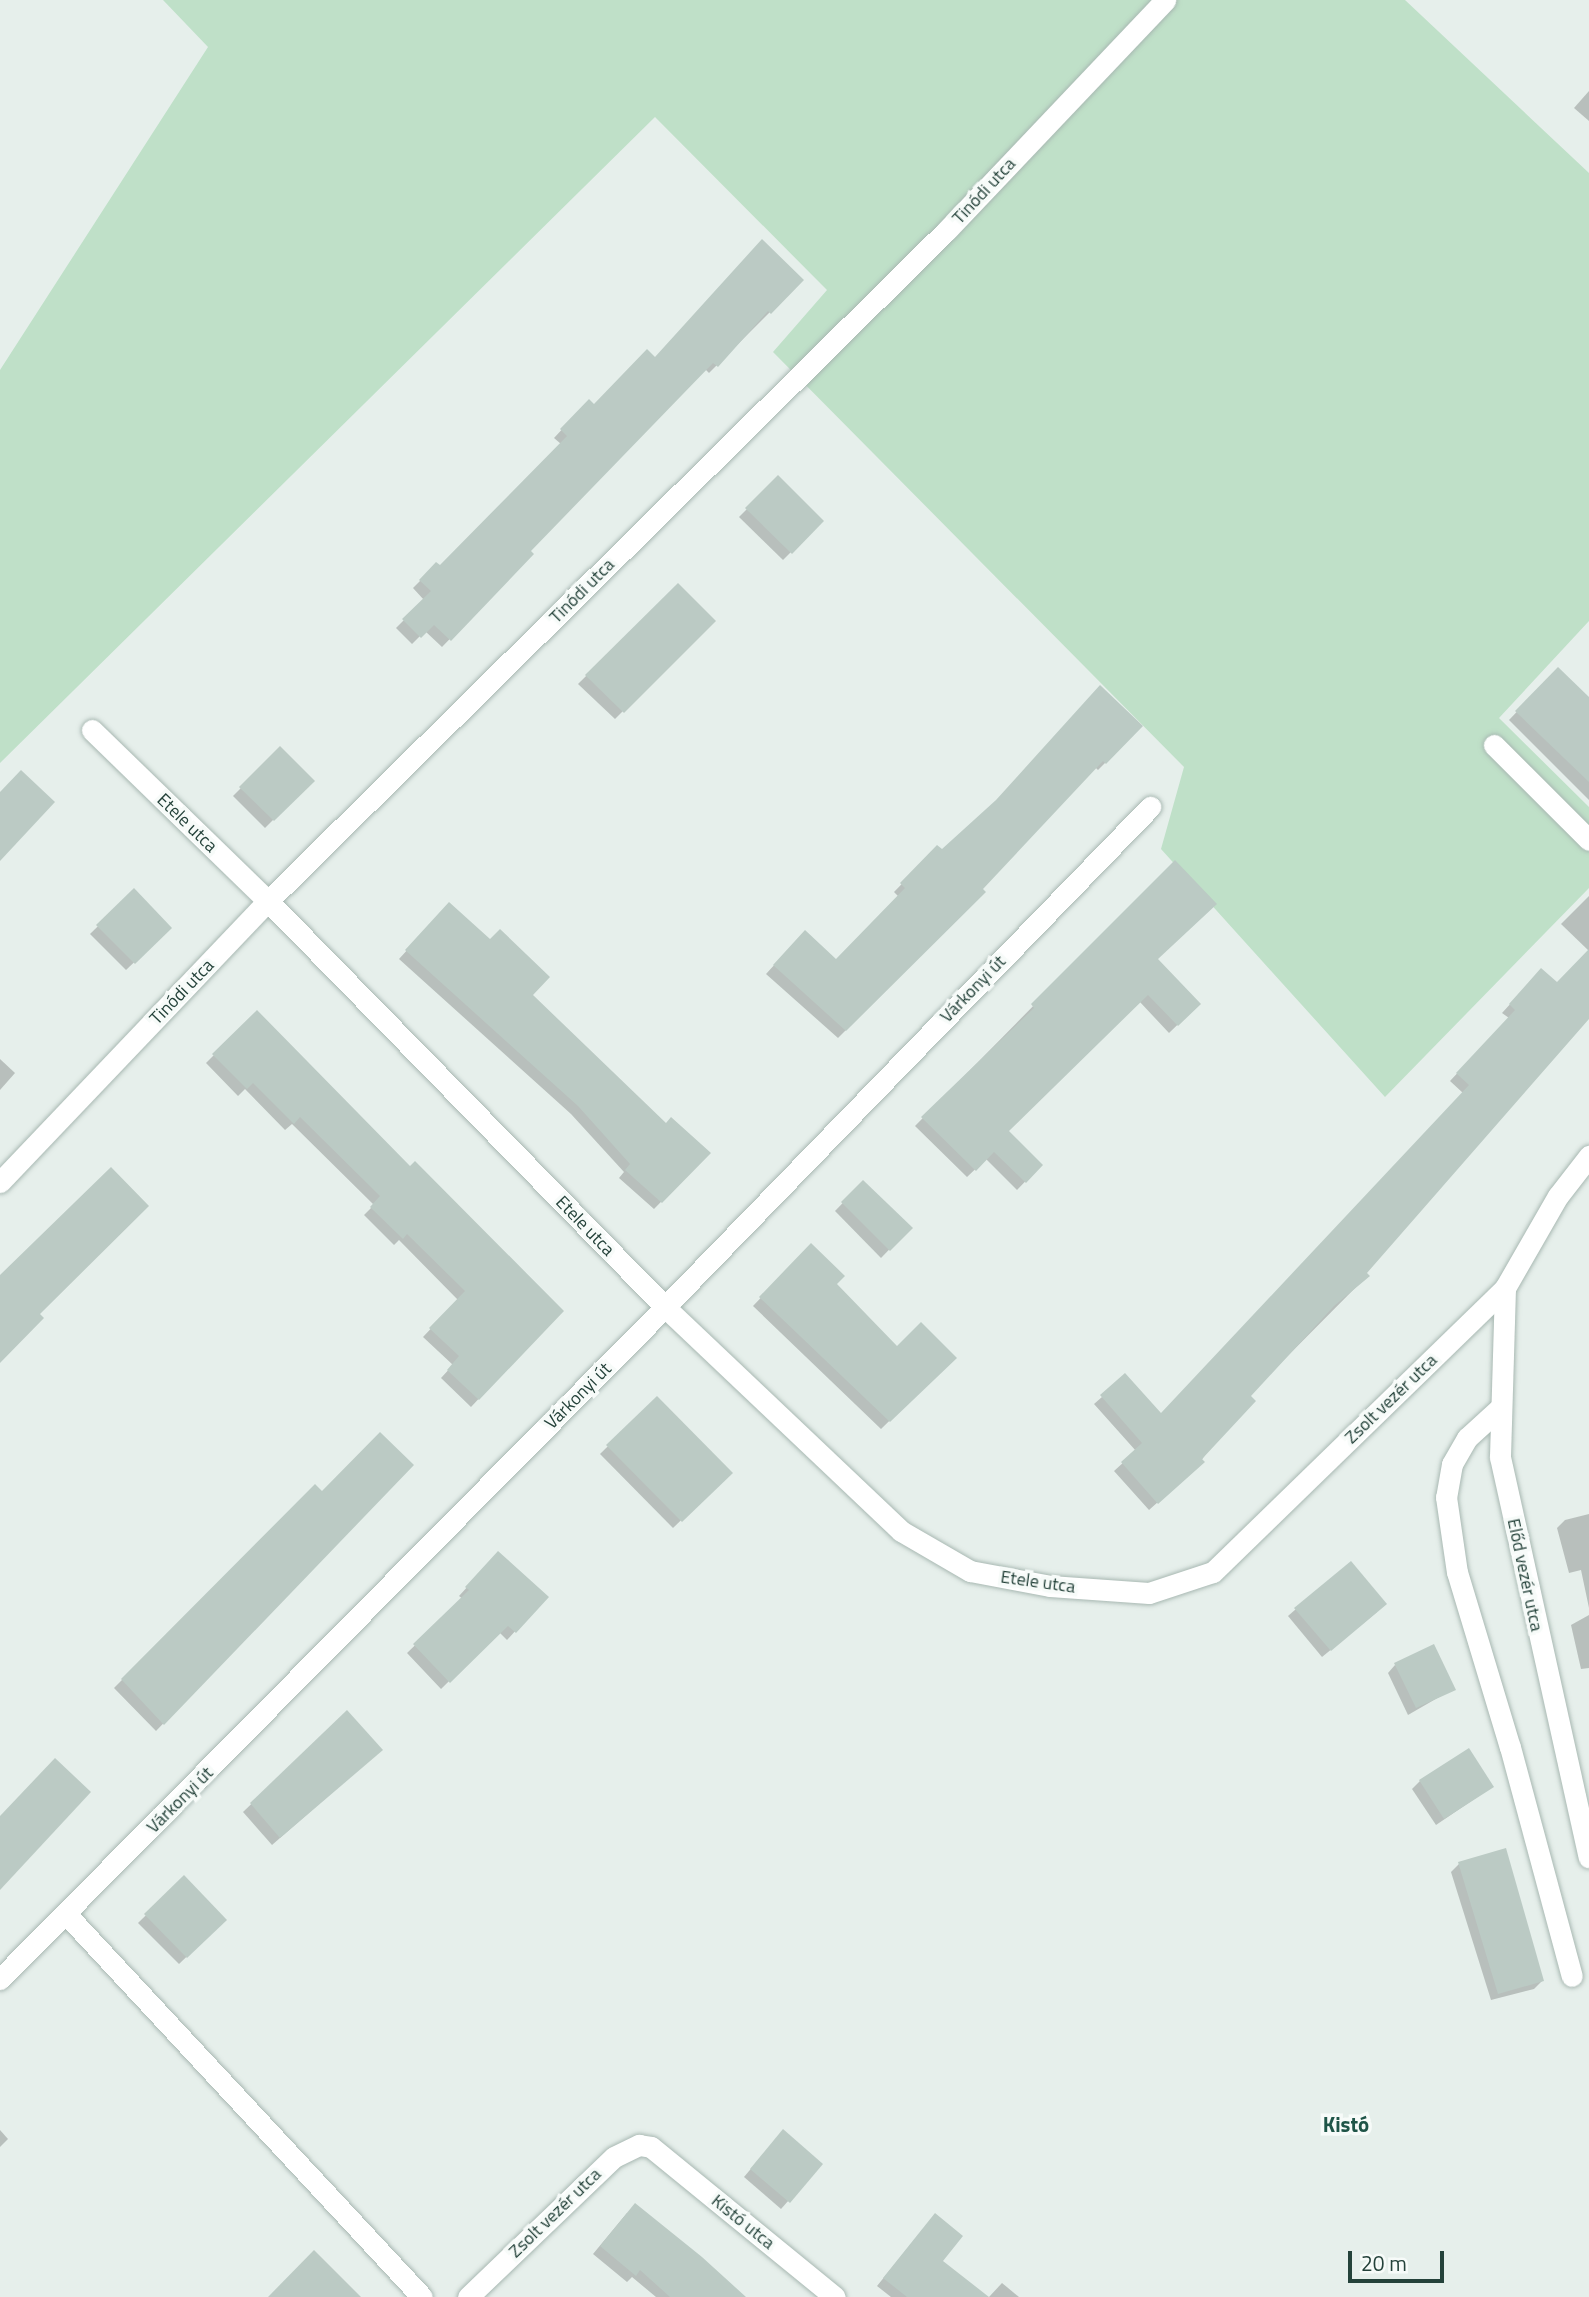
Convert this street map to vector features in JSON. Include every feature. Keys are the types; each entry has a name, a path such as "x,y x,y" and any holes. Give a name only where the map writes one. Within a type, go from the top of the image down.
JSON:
{"street":[{"name":"Tinódi utca","path":"0,1182 268,901 937,240 1165,0"},
{"name":"Etele utca","path":"92,730 268,901 665,1307 901,1531 970,1571 1050,1586 1149,1593"},
{"path":"1494,745 1589,840"},
{"name":"Várkonyi út","path":"0,1979 67,1915 665,1307 1150,807"},
{"name":"Zsolt vezér utca","path":"1149,1593 1213,1572 1505,1288 1558,1196 1589,1156"},
{"name":"Előd vezér utca","path":"1505,1288 1500,1457 1589,1857"},
{"path":"1501,1407 1467,1438 1452,1464 1446,1497 1457,1572 1510,1747 1572,1976"},
{"path":"67,1915 422,2297"},
{"name":"Zsolt vezér utca","path":"468,2297 614,2157 632,2146 651,2147"},
{"name":"Kistó utca","path":"651,2147 835,2297"}],"green space":[{"path":"163,0 1405,0 1589,173 1589,621 1499,718 1589,807 1589,888 1385,1097 1161,849 1184,767 773,352 827,290 655,117 0,763 0,370 208,47"}],"building":[{"path":"762,239 804,280 771,314 768,311 718,367 713,363 531,551 534,554 451,641 434,625 421,638 402,619 431,591 419,580 436,562 440,565 567,436 560,429 589,399 594,404 647,349 655,357"},
{"path":"778,475 824,521 792,554 745,508"},
{"path":"678,583 716,621 624,713 585,675"},
{"path":"1558,667 1589,697 1589,782 1515,711"},
{"path":"1100,685 1143,726 1106,764 1103,761 983,889 986,892 846,1031 773,965 805,930 836,959 905,888 900,883 937,845 942,849 996,800"},
{"path":"280,746 315,781 274,821 239,787"},
{"path":"21,770 55,802 0,861 0,792"},
{"path":"1175,860 1217,904 1158,959 1201,1004 1178,1026 1148,995 1009,1131 1043,1165 1026,1183 994,1152 976,1171 921,1117 1034,1008 1031,1004"},
{"path":"134,888 172,928 135,964 96,925"},
{"path":"449,902 490,939 500,929 550,977 533,995 666,1123 671,1117 711,1153 662,1203 625,1170 630,1164 578,1106 405,950"},
{"path":"1589,949 1589,1019 1367,1273 1370,1276 1334,1306 1251,1396 1256,1401 1202,1459 1205,1462 1158,1504 1121,1462 1142,1443 1100,1395 1125,1373 1161,1413 1469,1085 1456,1073 1515,1010 1509,1004 1541,968 1557,982"},
{"path":"257,1010 410,1166 415,1161 564,1311 479,1400 447,1370 459,1356 429,1328 465,1291 407,1234 403,1239 370,1207 380,1196 300,1117 294,1124 253,1083 247,1089 212,1054"},
{"path":"111,1167 149,1206 40,1314 44,1318 0,1363 0,1275"},
{"path":"863,1180 913,1228 890,1251 841,1202"},
{"path":"811,1243 845,1276 837,1284 897,1346 921,1322 957,1358 890,1422 759,1297"},
{"path":"657,1396 733,1473 682,1522 606,1445"},
{"path":"380,1432 414,1465 164,1725 121,1679 315,1484 322,1491"},
{"path":"498,1551 549,1597 516,1633 508,1626 450,1683 413,1644 469,1590 465,1587"},
{"path":"1351,1561 1387,1604 1331,1651 1294,1608"},
{"path":"1434,1644 1456,1690 1416,1708 1394,1663"},
{"path":"347,1710 383,1750 280,1838 250,1803"},
{"path":"1469,1748 1494,1787 1444,1819 1419,1780"},
{"path":"55,1758 91,1792 0,1890 0,1816"},
{"path":"1506,1848 1544,1981 1498,1994 1458,1862"},
{"path":"184,1875 227,1920 187,1958 144,1914"},
{"path":"783,2129 823,2164 790,2203 750,2169"},
{"path":"635,2203 746,2297 670,2297 640,2270 636,2276 600,2246"},
{"path":"935,2213 963,2236 943,2261 989,2297 907,2297 883,2278"},
{"path":"314,2250 361,2297 268,2297"}],"district":[{"name":"Kistó","path":"1346,2124"}]}
